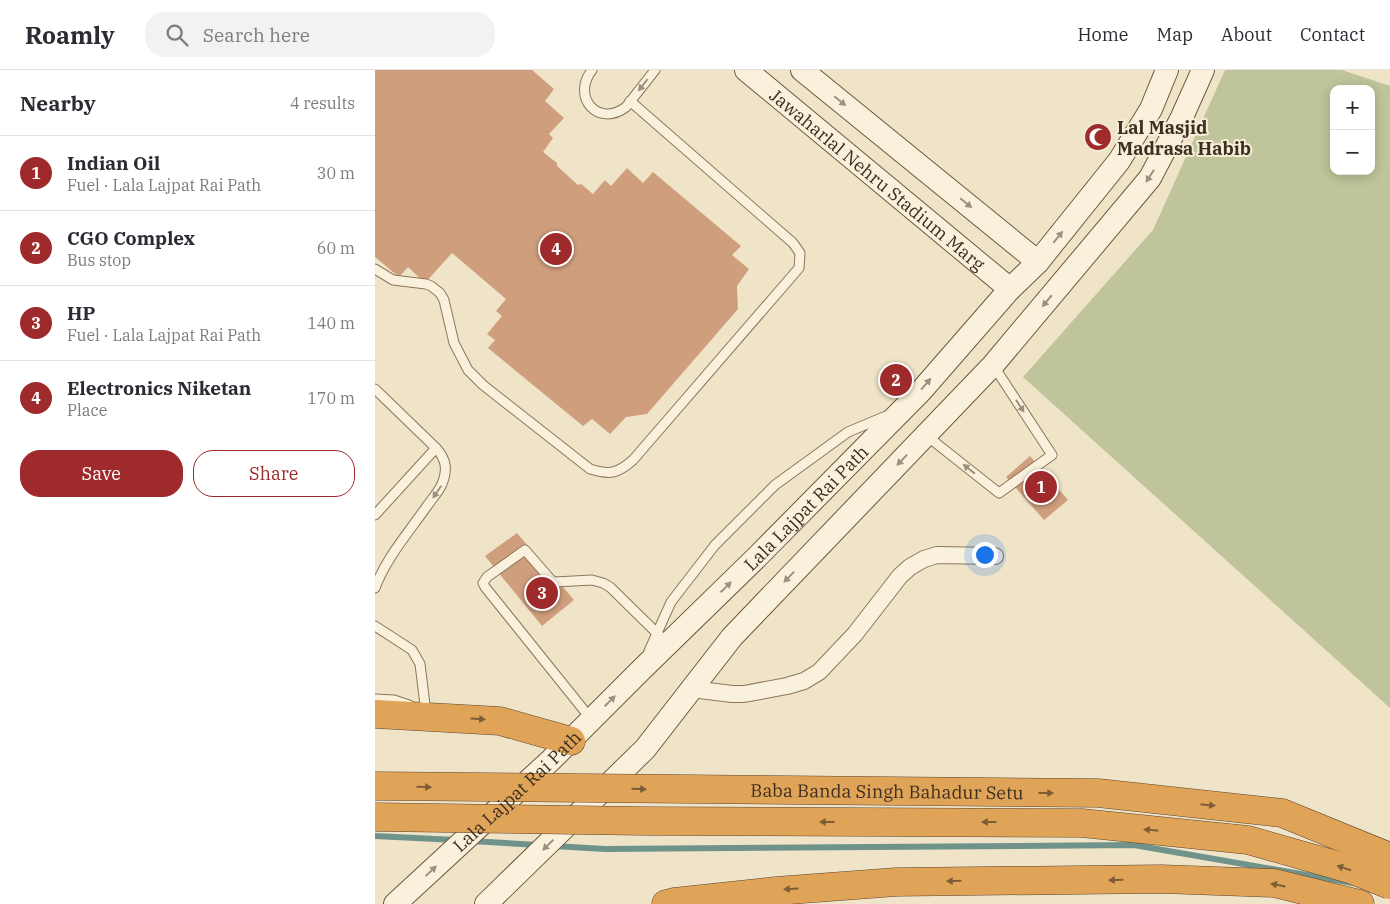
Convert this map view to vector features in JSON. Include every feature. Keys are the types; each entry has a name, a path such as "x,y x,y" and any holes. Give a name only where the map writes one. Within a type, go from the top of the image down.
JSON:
{"highway":[{"path":"375,714 428,715 501,721 571,741"},
{"name":"Baba Banda Singh Bahadur Setu","path":"375,786 1098,793 1282,813 1390,857"},
{"name":"Baba Banda Singh Bahadur Setu","path":"375,817 643,821 1082,823 1248,840 1350,869 1390,885"},
{"path":"666,904 776,891 896,882 1161,879 1274,883 1360,904"}],"main road":[{"name":"Jawaharlal Nehru Stadium Marg","path":"746,70 1010,289"},
{"name":"Jawaharlal Nehru Stadium Marg","path":"802,70 1038,262"},
{"name":"Lala Lajpat Rai Path","path":"395,904 571,741 641,670 663,639 757,557 904,408 1010,289 1038,262 1119,161 1151,109 1167,70"},
{"name":"Lala Lajpat Rai Path","path":"486,904 645,750 732,637 993,365 1151,178 1203,70"}],"street":[{"path":"692,689 744,694 804,681 819,672 855,634 900,576 910,567 924,559 937,555 995,556"}],"lane":[{"path":"592,70 586,80 584,92 592,108 603,114 615,113 626,107 655,70"},
{"path":"375,268 393,280 426,284 436,289 444,300 454,343 468,370 478,380 590,469 609,474 623,469 633,460 799,268 800,253 793,243 630,101"},
{"path":"926,435 999,493 1052,455 993,365"},
{"path":"375,390 436,448 445,462 442,484 391,558 379,577 375,588"},
{"path":"663,639 671,602 715,545 775,486 849,432 904,408"},
{"path":"375,515 436,448"},
{"path":"591,720 485,587 483,583 485,580 525,550 551,580 555,582 592,580 610,587 663,639"},
{"path":"375,626 412,650 420,664 428,715"},
{"path":"375,698 394,700 417,708 428,715"}],"green space":[{"path":"1225,70 1342,70 1390,86 1390,708 1023,377 1153,230"}],"building":[{"path":"375,70 532,70 554,89 545,101 564,118 549,134 553,138 543,152 557,163 557,166 578,185 581,184 593,194 605,180 611,186 627,168 643,183 653,172 741,246 732,255 749,269 737,286 738,309 647,414 626,417 610,434 592,419 583,426 488,348 495,340 487,334 502,316 496,311 506,299 452,253 425,283 408,267 399,277 375,257"},
{"path":"1030,456 1068,500 1044,520 1006,477"},
{"path":"517,533 574,600 542,626 485,556"}],"waterway":[{"path":"375,836 456,840"},
{"path":"471,841 538,845"},
{"path":"553,846 605,849 1134,845 1353,883"}],"place":[{"name":"Lal Masjid Madrasa Habib","path":"1098,137"},
{"name":"Electronics Niketan","path":"556,249"},
{"name":"CGO Complex","path":"896,380"},
{"name":"Indian Oil","path":"1041,487"},
{"name":"HP","path":"542,593"}]}
